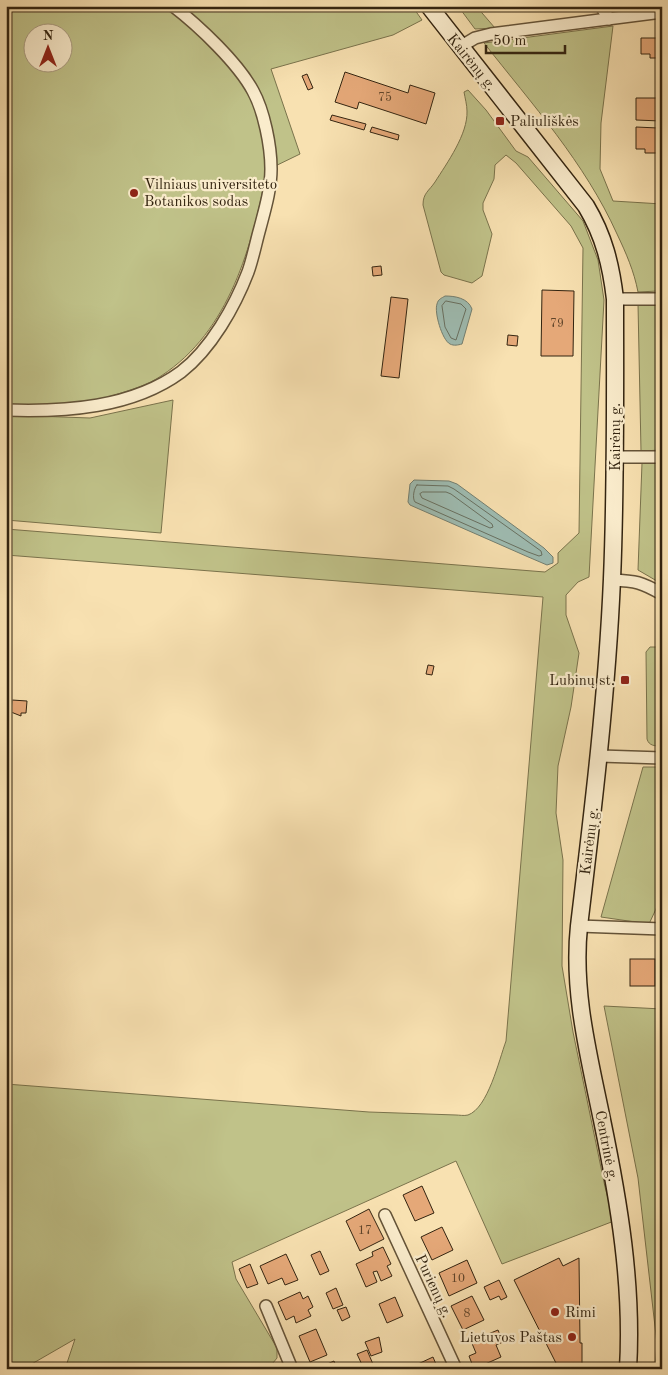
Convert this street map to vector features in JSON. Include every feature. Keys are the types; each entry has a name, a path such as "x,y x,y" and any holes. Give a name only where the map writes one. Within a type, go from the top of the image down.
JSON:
{"main road":[{"name":"Kairėnų g.","path":"429,6 586,206 595,221 605,245 612,276 615,299 615,457 612,580 600,756 579,926"},
{"name":"Centrinė g.","path":"579,926 576,949 578,997 623,1234 629,1316 628,1369"}],"street":[{"path":"6,410 47,411 89,406 114,401 163,383 182,371 220,328 248,271 267,199 271,168 268,141 262,117 254,93 242,73 191,20 173,6"},
{"path":"601,6 609,19"},
{"path":"460,47 475,38 491,34 662,12"},
{"path":"615,299 662,300"},
{"path":"615,457 662,457"},
{"path":"612,580 644,584 662,594"},
{"path":"600,756 662,758"},
{"path":"579,926 662,929"},
{"name":"Purienų g.","path":"385,1215 456,1369"},
{"path":"266,1306 292,1369"}],"green space":[{"name":"Vilniaus universiteto Botanikos sodas","path":"6,6 412,6 422,20 393,35 271,69 300,154 267,170 254,228 245,257 221,311 205,336 185,357 161,376 150,382 96,401 58,406 6,404"},
{"path":"458,6 476,6 495,28 475,29"},
{"path":"615,6 662,6 662,7 621,11"},
{"path":"613,26 601,123 600,169 613,201 662,204 662,248 658,291 638,292 624,248 604,208 574,158 484,43"},
{"path":"468,90 486,110 516,151 528,157 583,221 598,260 604,300 589,577 578,582 566,595 566,615 579,653 571,707 558,766 556,813 563,860 562,966 573,1032 605,1187 614,1221 502,1264 456,1161 232,1262 236,1279 277,1348 277,1358 268,1369 65,1369 75,1339 23,1369 6,1369 6,1084 369,1112 468,1115 475,1111 487,1094 496,1071 506,1041 543,597 6,555 6,529 545,572 558,563 558,553 579,533 583,248 571,226 516,163 506,155 495,165 494,179 483,203 483,210 492,234 482,276 472,283 444,275 441,272 423,201 460,139 464,129 467,109 464,92"},
{"path":"638,304 662,305 662,450 641,451"},
{"path":"173,400 161,533 6,520 6,415 90,418"},
{"path":"662,462 662,584 638,570 642,463"},
{"path":"650,647 662,647 662,746 655,746 647,739 646,652"},
{"path":"643,767 662,767 662,896 649,924 601,917"},
{"path":"604,1006 662,1009 662,1369 655,1369 657,1344 638,1178"}],"water":[{"path":"445,296 464,300 468,302 472,309 462,344 450,344 439,326 436,308 439,300"},
{"path":"414,480 449,481 457,484 544,548 553,557 553,563 547,565 410,505 408,502 410,484"}],"building":[{"path":"641,38 662,38 662,58 650,58 650,54 641,54"},
{"path":"345,72 408,93 410,85 435,93 426,124 359,102 357,109 335,102"},
{"path":"307,74 313,88 308,90 302,76"},
{"path":"636,98 661,98 661,121 636,120"},
{"path":"332,115 366,124 364,130 330,120"},
{"path":"372,127 399,135 398,140 370,132"},
{"path":"636,127 658,128 658,153 645,153 645,149 636,149"},
{"path":"381,266 382,275 373,276 372,267"},
{"path":"542,290 574,291 573,356 541,356"},
{"path":"391,297 408,299 399,378 381,376"},
{"path":"508,335 518,336 517,346 507,345"},
{"path":"428,665 434,666 432,675 426,674"},
{"path":"12,700 27,701 26,713 21,713 21,716 11,712"},
{"path":"658,945 662,945 662,954 658,954"},
{"path":"630,959 655,959 655,986 630,986"},
{"path":"422,1186 434,1213 415,1221 403,1195"},
{"path":"369,1209 384,1239 360,1251 346,1221"},
{"path":"442,1227 453,1250 432,1260 421,1237"},
{"path":"383,1247 391,1264 387,1266 392,1276 381,1281 377,1271 373,1272 377,1282 366,1287 356,1264 373,1256 372,1252"},
{"path":"320,1251 329,1271 320,1275 311,1255"},
{"path":"286,1254 298,1280 285,1285 282,1278 268,1284 260,1266"},
{"name":"Rimi","path":"559,1258 563,1266 579,1258 582,1369 559,1369 514,1280"},
{"path":"467,1260 477,1283 449,1296 439,1273"},
{"path":"250,1264 258,1284 247,1288 239,1269"},
{"path":"499,1280 507,1297 501,1300 499,1296 490,1300 484,1287"},
{"path":"336,1288 343,1305 333,1309 326,1293"},
{"path":"300,1292 303,1299 308,1296 313,1307 308,1310 311,1316 296,1323 294,1316 286,1320 278,1302"},
{"path":"472,1296 484,1320 463,1330 451,1306"},
{"path":"395,1297 403,1316 387,1323 379,1304"},
{"path":"346,1307 350,1317 342,1321 337,1310"},
{"path":"316,1329 327,1355 310,1362 299,1336"},
{"path":"498,1330 503,1342 496,1345 501,1357 474,1369 469,1356 476,1353 471,1341"},
{"path":"379,1337 382,1352 371,1356 365,1342"},
{"path":"367,1350 375,1369 364,1369 357,1354"},
{"path":"433,1357 438,1369 414,1369 419,1367 418,1364"},
{"path":"334,1361 337,1369 316,1369"}],"place":[{"name":"Paliuliškės","path":"500,121"},
{"name":"Vilniaus universiteto Botanikos sodas","path":"134,193"},
{"name":"Lubinų st.","path":"625,680"},
{"name":"Rimi","path":"555,1312"},
{"name":"Lietuvos Paštas","path":"572,1337"}]}
